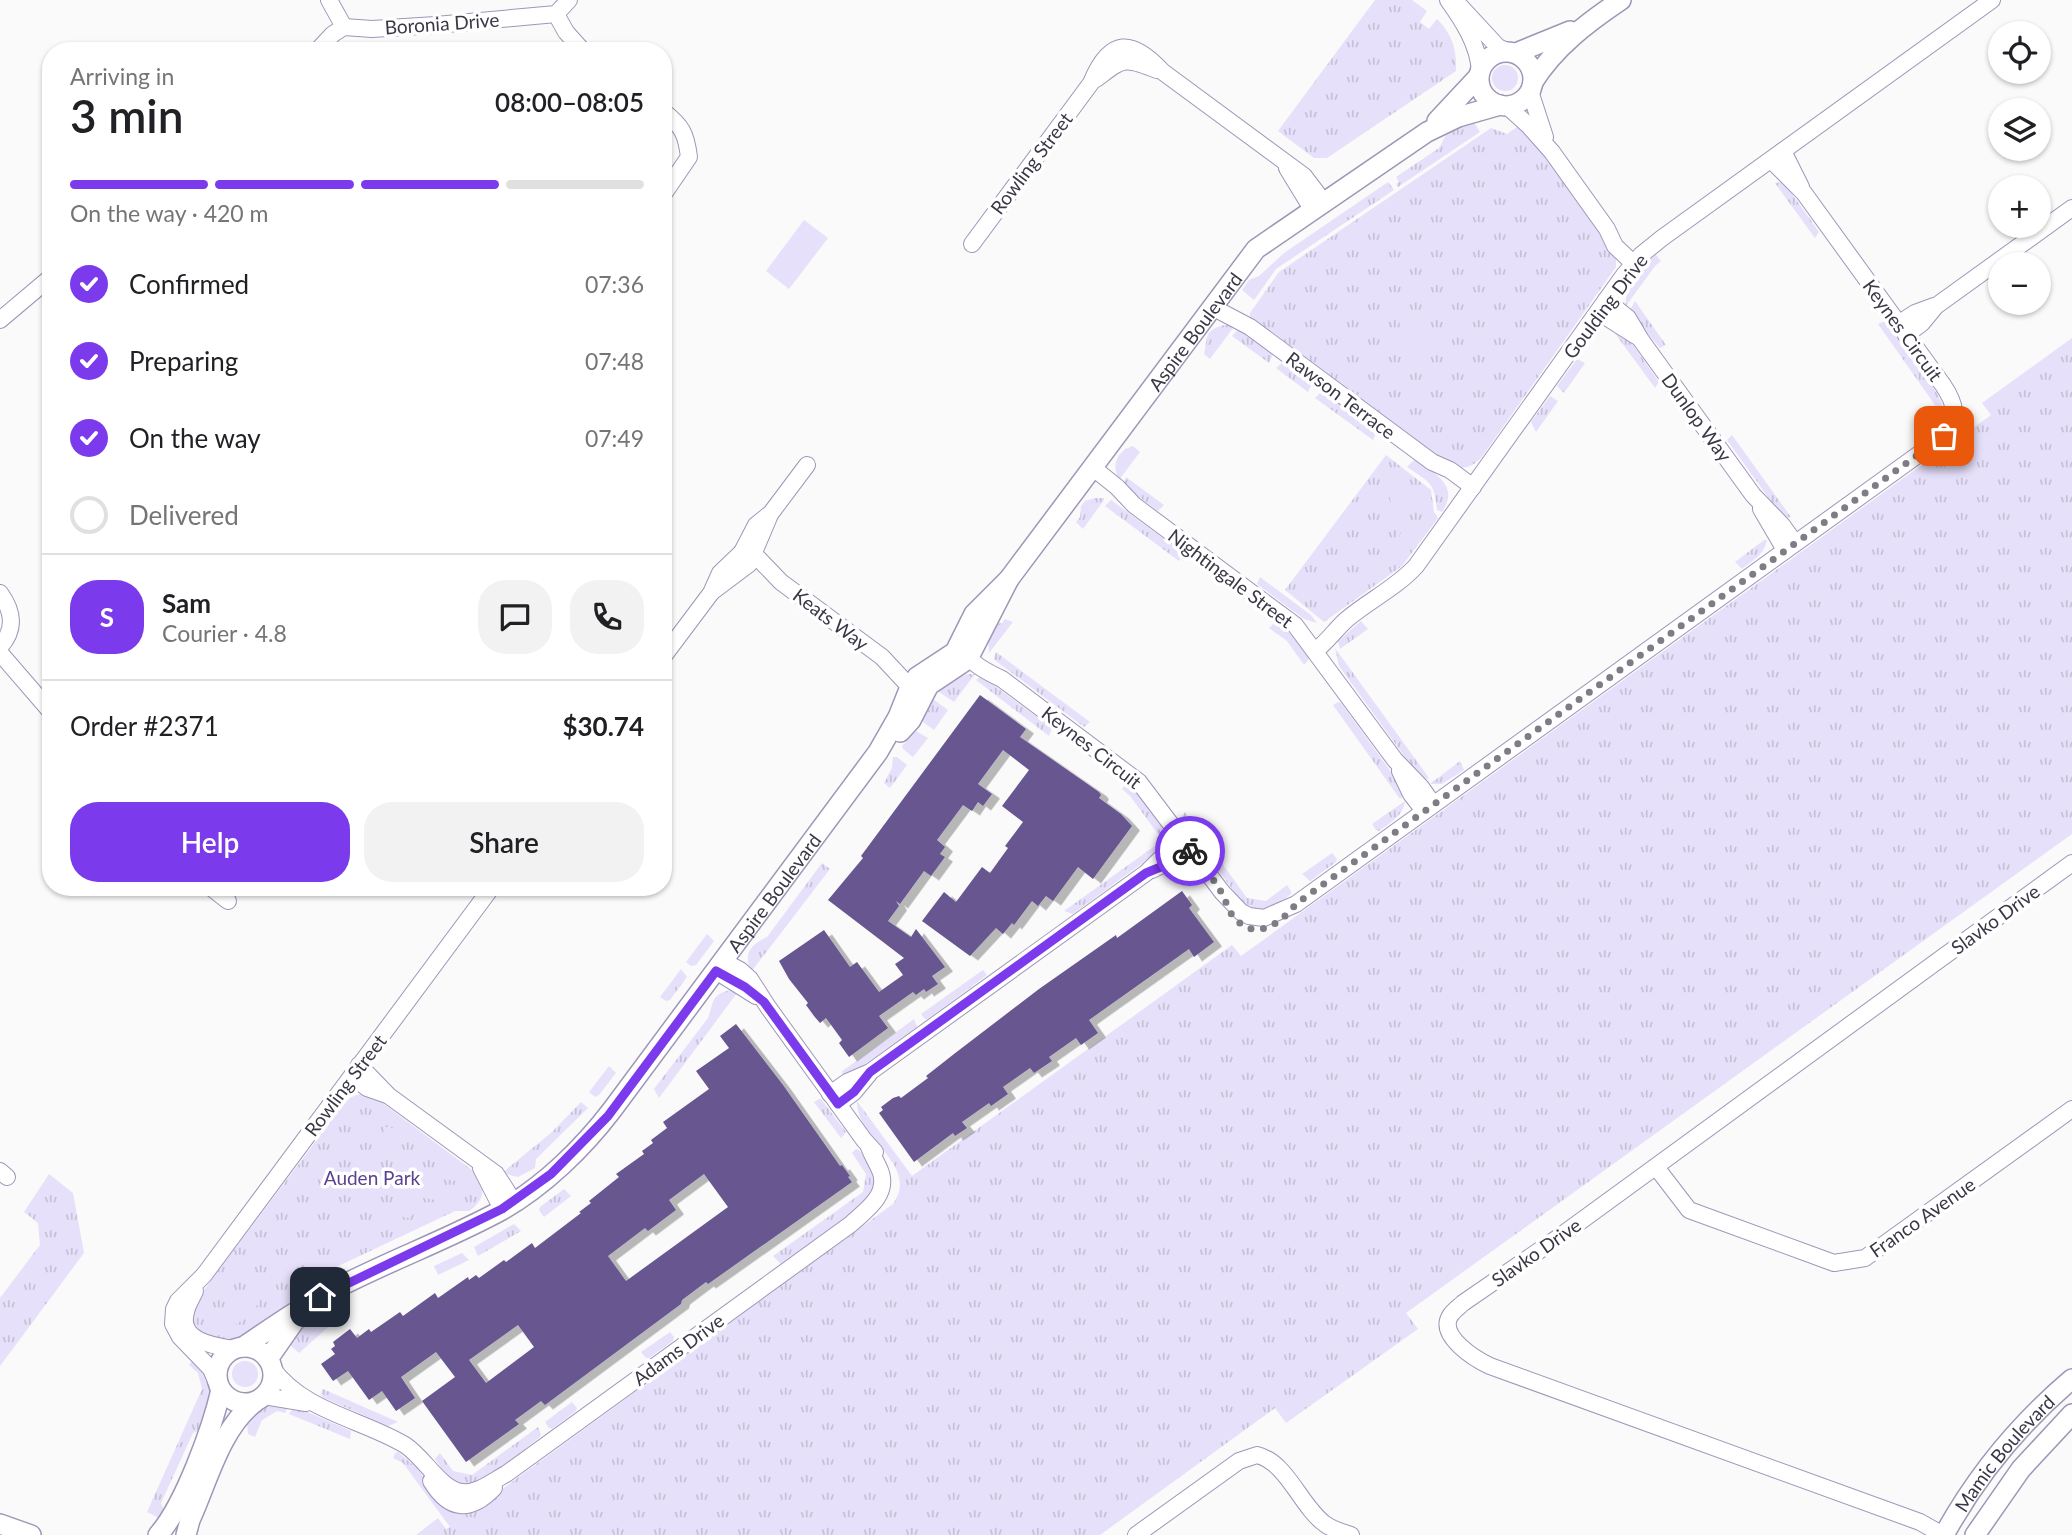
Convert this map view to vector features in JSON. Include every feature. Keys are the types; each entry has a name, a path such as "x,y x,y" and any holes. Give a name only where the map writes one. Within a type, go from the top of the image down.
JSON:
{"street":[{"path":"325,42 344,27 329,0"},
{"path":"569,0 556,14 575,42"},
{"path":"1448,0 1466,11 1499,47 1530,65 1539,123 1552,152"},
{"path":"1448,0 1465,25 1479,61 1479,84 1486,98 1503,105 1528,125 1552,152 1607,229 1637,259"},
{"path":"1503,105 1521,102 1550,57 1586,24 1621,0"},
{"name":"Goulding Drive","path":"1311,645 1331,638 1345,621 1409,574 1637,259 1992,0"},
{"name":"Boronia Drive","path":"344,27 372,29 423,26 556,14"},
{"path":"1479,73 1490,56 1511,52 1586,24"},
{"name":"Rowling Street","path":"972,244 1091,83 1117,62 1123,61 1141,63 1163,72 1284,162 1317,205"},
{"name":"Aspire Boulevard","path":"1427,132 1479,73"},
{"name":"Aspire Boulevard","path":"238,1348 333,1290 508,1205 551,1174 597,1129 883,746 917,684 951,656 967,652 974,614 1009,579 1256,249 1427,132 1458,117 1503,105"},
{"path":"672,118 679,123 687,138 690,157 672,182"},
{"name":"Keynes Circuit","path":"967,652 987,660 1002,678 1139,782 1222,892 1234,916 1245,926 1252,929 1268,928 1276,924 1296,904 1944,436 1952,424 1955,416 1951,397 1777,155"},
{"path":"1902,329 1922,323 1936,306 2072,208"},
{"path":"0,320 42,284"},
{"name":"Rawson Terrace","path":"1216,301 1432,462 1450,470 1470,491"},
{"name":"Dunlop Way","path":"1602,306 1628,318 1753,495 1772,532 1790,547"},
{"path":"672,645 711,593 720,573 749,557 756,525 771,513 807,465"},
{"name":"Nightingale Street","path":"1089,472 1111,495 1134,505 1289,620 1311,645 1395,760 1411,794 1429,808"},
{"name":"Keats Way","path":"749,557 917,684"},
{"path":"0,593 10,611 12,622 10,632 0,647"},
{"path":"0,653 42,702"},
{"path":"834,1099 854,1092 870,1072 1186,844"},
{"name":"Slavko Drive","path":"1943,1535 1926,1524 1490,1366 1468,1354 1458,1344 1448,1325 1449,1317 1462,1303 1656,1167 2072,863"},
{"path":"222,896 228,901"},
{"name":"Rowling Street","path":"218,1385 211,1369 180,1338 173,1324 174,1309 178,1301 198,1282 485,896"},
{"name":"Adams Drive","path":"270,1364 291,1389 315,1404 407,1447 422,1460 438,1492 452,1504 462,1506 480,1500 506,1474 851,1224 875,1202 882,1185 881,1173 869,1147 750,979 740,970 720,966"},
{"path":"356,1071 496,1174 508,1205"},
{"name":"Franco Avenue","path":"1656,1167 1689,1210 1834,1264 1865,1258 2072,1109"},
{"name":"Rowling Street","path":"198,1282 186,1310 185,1325 201,1342 238,1348"},
{"name":"Aspire Boulevard","path":"270,1364 308,1304"},
{"path":"158,1535 175,1510 209,1432 218,1385 219,1362 238,1348 262,1352 270,1364 270,1388 240,1416 230,1431 186,1535"},
{"name":"Mamic Boulevard","path":"1943,1535 1961,1503 1994,1460 2030,1418 2072,1379"},
{"path":"218,1385 227,1398 236,1402 260,1399"},
{"name":"Adams Drive","path":"260,1399 315,1404"},
{"name":"Mamic Boulevard","path":"1975,1535 2021,1469 2072,1414"},
{"path":"1136,1535 1239,1461 1257,1455 1272,1461 1325,1524 1351,1535"},
{"path":"0,1524 31,1535"}],"green space":[{"path":"1375,0 1412,0 1427,11 1420,22 1429,29 1437,19 1452,43 1456,56 1456,71 1327,158 1314,158 1278,131"},
{"path":"1505,65 1514,69 1518,78 1514,87 1505,91 1496,87 1492,78 1496,69"},
{"path":"1473,121 1480,132 1398,187 1396,177 1439,148 1446,135"},
{"path":"1520,125 1612,249 1616,257 1616,267 1481,458 1469,466 1457,467 1447,464 1250,317 1250,313 1279,272 1491,128 1507,134"},
{"path":"1388,182 1394,190 1276,269 1254,300 1242,290 1249,280 1259,276 1284,253"},
{"path":"1781,182 1819,232 1815,238 1775,183"},
{"path":"804,220 828,238 789,289 766,271"},
{"path":"1656,255 1661,261 1626,306 1630,283"},
{"path":"1635,301 1666,345 1660,348 1629,312"},
{"path":"1420,314 1424,365 1403,367 1399,316"},
{"path":"1885,321 1939,397 1942,412 1934,430 1928,423 1932,419 1935,405 1878,324"},
{"path":"1224,325 1233,325 1233,328 1210,359 1204,354 1209,333"},
{"path":"1240,328 1273,354 1269,363 1232,336"},
{"path":"1616,329 1629,339 1659,382 1655,388 1614,332"},
{"path":"2072,338 2072,834 1406,1313 1418,1329 1286,1423 1275,1408 1100,1535 416,1535 438,1518 446,1529 450,1527 403,1463 393,1458 395,1453 398,1452 417,1468 435,1494 479,1506 893,1204 899,1190 899,1176 866,1128 859,1115 857,1101 912,1176 1232,945 1241,956 1991,415 1982,403"},
{"path":"1577,359 1585,363 1564,393 1557,386"},
{"path":"1284,361 1312,383 1308,392 1276,368"},
{"path":"1323,390 1377,431 1373,440 1315,398"},
{"path":"1550,396 1558,401 1536,432 1531,422"},
{"path":"1732,435 1791,517 1784,518 1781,515 1727,440"},
{"path":"1133,446 1140,452 1119,480 1117,459 1123,451"},
{"path":"1386,455 1431,490 1434,512 1438,518 1402,566 1324,622 1285,590"},
{"path":"1415,459 1437,475 1447,487 1447,503 1442,512 1437,510 1430,484 1407,467"},
{"path":"1126,477 1164,505 1158,511 1123,485"},
{"path":"1388,487 1410,490 1398,542"},
{"path":"1095,498 1104,500 1083,529 1076,522 1080,517 1081,506 1085,501"},
{"path":"1111,500 1183,553 1179,561 1105,506"},
{"path":"1767,540 1766,545 1754,560 1742,569 1735,562"},
{"path":"1260,577 1311,615 1317,623 1304,619 1257,584"},
{"path":"1005,619 1013,622 989,653 988,638 995,624 1002,623"},
{"path":"1361,621 1368,629 1340,649 1338,641"},
{"path":"1275,622 1291,634 1309,659 1304,665 1287,641 1269,628"},
{"path":"1335,648 1429,778 1423,780 1415,771 1339,666"},
{"path":"996,652 1090,722 1084,727 996,661"},
{"path":"967,674 975,674 954,702 939,692 938,689"},
{"path":"981,676 1052,728 1049,736 976,680"},
{"path":"930,699 948,710 934,730 922,719"},
{"path":"1338,702 1397,780 1405,793 1400,799 1333,705"},
{"path":"916,731 928,738 913,757 902,746"},
{"path":"893,757 907,765 890,788 884,783 892,768"},
{"path":"1460,761 1464,770 1442,784 1430,784"},
{"path":"1125,785 1134,789 1162,827 1163,841 1122,789"},
{"path":"1405,801 1396,818 1379,831 1376,830 1372,824"},
{"path":"1185,812 1247,898 1266,901 1287,885 1291,894 1268,908 1256,909 1243,904 1181,819"},
{"path":"1159,843 1160,848 1152,856 1073,914 1064,911"},
{"path":"1332,853 1337,859 1336,862 1310,881 1302,874"},
{"path":"822,863 830,869 751,972 748,959 750,950 767,937"},
{"path":"707,934 714,941 696,965 691,966 686,962"},
{"path":"681,969 687,977 670,1000 666,1001 660,997"},
{"path":"983,970 987,975 928,1019 921,1014"},
{"path":"730,990 737,993 659,1098 654,1089 708,1018 716,997"},
{"path":"914,1019 917,1027 855,1071 846,1076 841,1072"},
{"path":"609,1066 616,1073 595,1097 589,1092"},
{"name":"Auden Park","path":"362,1094 381,1102 472,1170 482,1186 479,1202 469,1211 455,1211 315,1277 278,1312 242,1335 230,1339 206,1338 191,1323 191,1312 198,1298 343,1105 352,1096"},
{"path":"819,1099 846,1132 841,1138 814,1102"},
{"path":"581,1102 588,1108 536,1159 535,1168 518,1177 502,1173 552,1132"},
{"path":"384,1128 403,1130 400,1149 383,1146"},
{"path":"856,1149 874,1173 874,1189 869,1197 847,1217 781,1264 773,1256 863,1192 866,1174 852,1153"},
{"path":"403,1152 422,1155 418,1174 399,1171"},
{"path":"446,1160 465,1164 462,1182 443,1179"},
{"path":"379,1170 396,1173 393,1192 374,1187"},
{"path":"49,1174 73,1193 84,1253 0,1366 0,1298 40,1245 38,1223 24,1212"},
{"path":"421,1178 440,1181 436,1200 417,1197"},
{"path":"564,1189 571,1196 544,1217 540,1207"},
{"path":"395,1196 414,1199 412,1216 409,1218 392,1215"},
{"path":"514,1224 521,1231 478,1256 474,1247"},
{"path":"462,1253 469,1260 438,1275 434,1266"},
{"path":"260,1302 242,1320 227,1329 211,1327 204,1321 234,1305"},
{"path":"338,1311 345,1318 326,1329 299,1353 289,1344 300,1329 315,1317 324,1317"},
{"path":"670,1332 674,1337 673,1341 646,1358 641,1352"},
{"path":"194,1358 208,1385 209,1400 201,1430 193,1433 161,1503 164,1510 159,1518 147,1512 202,1389 198,1373 189,1365"},
{"path":"245,1361 254,1365 258,1374 254,1383 245,1387 236,1383 232,1374 236,1365"},
{"path":"323,1389 398,1422 388,1426 322,1397"},
{"path":"572,1402 577,1408 576,1411 552,1429 549,1428 545,1422"},
{"path":"268,1404 288,1407 285,1413 277,1411 262,1420 255,1437 248,1434 247,1422"},
{"path":"294,1406 351,1431 350,1439 289,1414"},
{"path":"538,1427 540,1437 491,1474 470,1484 453,1480 435,1459 440,1453 453,1471 472,1475"}],"building":[{"path":"980,695 1026,729 1020,737 1099,792 1099,798 1132,826 1093,879 1078,867 1053,901 1046,896 1038,906 1032,901 1014,925 1012,923 1003,934 996,928 970,956 922,921 944,892 956,902 982,867 990,873 1023,822 1002,806 1029,770 1003,750 978,784 992,794 983,806 978,802 972,811 963,805 937,840 945,847 940,854 945,857 931,876 924,871 900,904 896,901 899,906 888,921 911,937 916,929 945,967 932,976 938,984 926,992 924,989 916,995 913,992 879,1016 888,1028 849,1057 839,1043 842,1040 826,1018 820,1023 814,1016 779,961 824,930 850,967 857,962 879,992 903,975 895,964 904,958 828,900 863,858 861,856"},
{"path":"1182,891 1192,905 1189,908 1214,942 1194,957 1189,949 1089,1020 1098,1033 1081,1045 1076,1038 1049,1057 1052,1061 1034,1073 1030,1068 1003,1087 1008,1094 991,1106 989,1103 962,1122 967,1128 955,1136 953,1133 914,1162 879,1113 883,1110 881,1107 893,1098 901,1098 1039,989"},
{"path":"736,1024 852,1182 708,1284 706,1282 682,1300 681,1304 545,1405 541,1401 515,1420 519,1424 466,1462 422,1401 455,1377 436,1352 401,1377 415,1398 396,1411 382,1391 369,1400 348,1371 333,1381 321,1364 335,1354 331,1349 335,1346 333,1342 350,1329 357,1338 369,1329 371,1332 400,1312 403,1316 435,1293 438,1298 468,1277 469,1280 476,1275 479,1278 532,1243 535,1248 581,1213 579,1212 591,1203 589,1201 619,1177 616,1174 644,1154 642,1151 653,1143 651,1140 667,1128 663,1122 709,1089 696,1071 729,1048 720,1036","holes":["704,1174 728,1207 626,1281 608,1256 645,1228 648,1231 676,1210 669,1200","518,1325 534,1347 486,1383 469,1360"]}],"way so far":[{"path":"1190,851 1222,892 1228,909 1238,922 1252,929 1268,928 1276,924 1296,904 1944,436"}],"route":[{"path":"320,1297 473,1225 522,1196 551,1174 608,1116 716,971 745,987 764,1002 838,1104 854,1092 870,1072 1146,873 1175,861 1190,851"}]}
